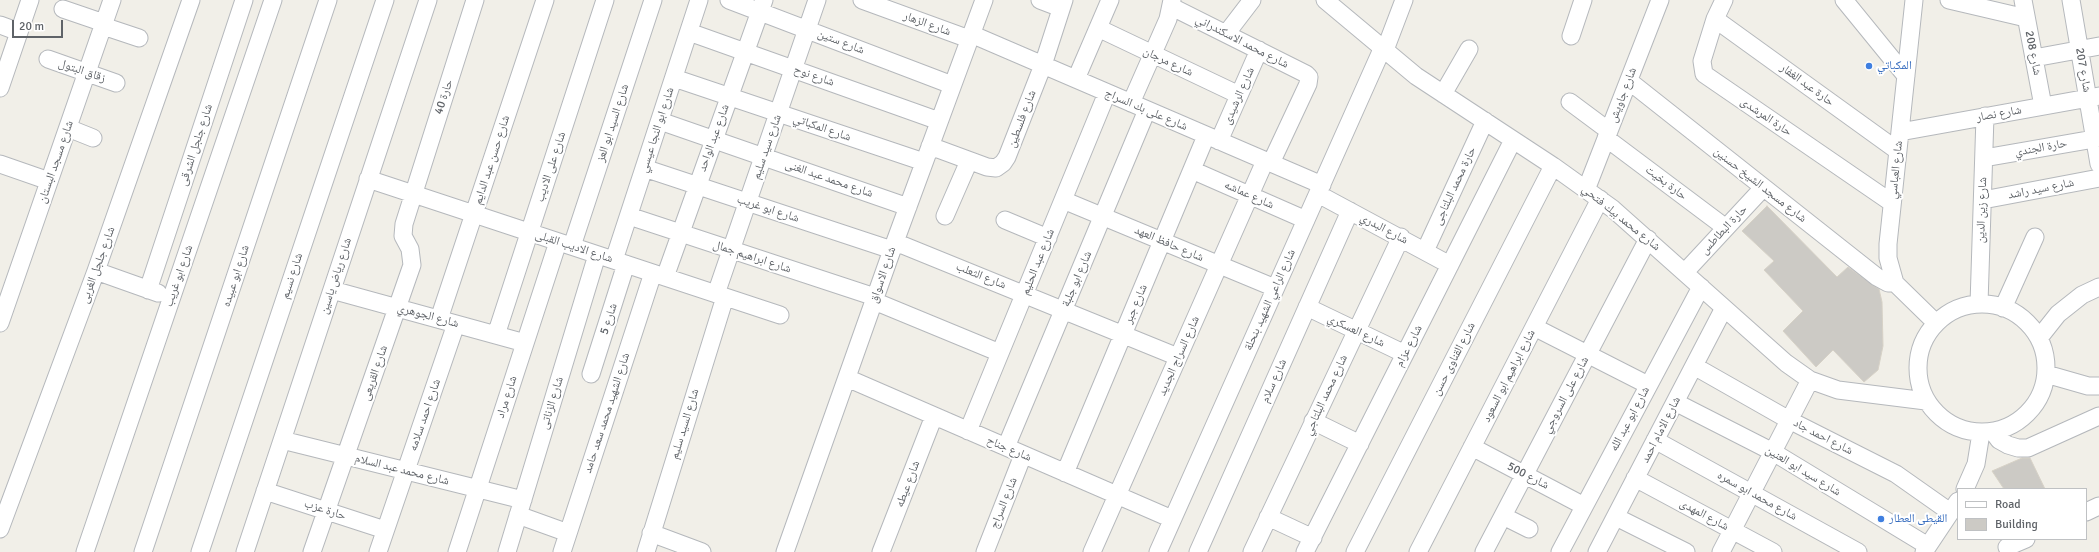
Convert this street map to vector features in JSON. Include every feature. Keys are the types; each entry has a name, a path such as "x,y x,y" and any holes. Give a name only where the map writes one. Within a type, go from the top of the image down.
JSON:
{"street":[{"name":"شارع مسجد البستان","path":"0,324 112,0"},
{"name":"شارع جلجل الغربى","path":"0,529 96,271 190,0"},
{"name":"شارع جلجل الشرقى","path":"148,290 244,0"},
{"name":"شارع ابو غريب","path":"85,552 273,0"},
{"name":"شارع ابو عبيده","path":"143,552 328,0"},
{"name":"شارع نسيم","path":"200,552 385,0"},
{"name":"شارع رياض ياسين","path":"245,552 428,0"},
{"name":"حارة 40","path":"413,194 475,0"},
{"name":"شارع حسن عبد الدايم","path":"439,319 546,0"},
{"name":"شارع على الاديب","path":"496,335 605,0"},
{"name":"شارع السيد ابو العز","path":"565,244 653,0"},
{"name":"شارع ابو النجا عيسي","path":"620,262 629,216 699,0"},
{"name":"شارع ستين","path":"729,0 762,6 807,30 952,85"},
{"name":"شارع سيد سليم","path":"720,295 732,250 817,0"},
{"name":"شارع الزهار","path":"862,0 970,37"},
{"name":"شارع الاسواق","path":"785,552 893,246 984,0"},
{"path":"1040,0 1062,4"},
{"path":"1076,79 1110,0"},
{"path":"1226,34 1252,0"},
{"name":"شارع الراعي الشهيد بنحلة","path":"1158,552 1275,288 1384,49 1404,0"},
{"path":"1571,36 1583,0"},
{"name":"شارع جاويش","path":"1593,194 1608,135 1660,0"},
{"name":"حارة المرشدى","path":"1724,0 1715,19 1702,61 1704,74 1892,203"},
{"path":"1844,0 1906,76"},
{"name":"شارع العباسي","path":"1895,283 1888,258 1892,203 1914,0"},
{"path":"1949,0 2026,18"},
{"name":"شارع 208","path":"2023,0 2043,106"},
{"name":"شارع 207","path":"2071,0 2079,50 2093,97 2099,164"},
{"path":"0,88 19,32 27,1"},
{"name":"شارع محمد بيك فتحي","path":"1334,3 1416,76 1486,121 1593,194 1648,239 1786,363 1810,380 1838,390 1926,401"},
{"name":"شارع فلسطين","path":"930,146 987,168 996,168 1003,163 1007,157 1042,65 1062,4"},
{"path":"1131,103 1153,54 1172,4"},
{"name":"شارع محمد الاسكندراني","path":"1172,4 1226,34 1306,74 1309,80"},
{"name":"شارع عبد الواحد","path":"659,275 680,233 762,6"},
{"path":"64,9 139,38"},
{"name":"حارة عبد الغفار","path":"1715,19 1898,151"},
{"path":"0,25 19,32"},
{"name":"شارع مرجان","path":"1098,28 1239,95"},
{"name":"شارع نوح","path":"689,32 939,121"},
{"name":"شارع على بك السراج","path":"970,37 1076,79 1213,138 1268,162 1320,189"},
{"path":"2034,58 2099,46"},
{"path":"1444,94 1469,49"},
{"name":"شارع الرشيدى","path":"1213,138 1239,95 1259,50"},
{"name":"زقاق البتول","path":"48,60 116,83"},
{"name":"شارع المكباتي","path":"674,78 924,162"},
{"name":"شارع السراج الجديد","path":"1092,552 1250,195 1309,80"},
{"name":"شارع مسجد الشيخ حسنين","path":"1628,81 1877,277 1888,283 1895,283"},
{"name":"شارع عبد الحليم","path":"968,431 1107,92"},
{"name":"شارع نصار","path":"1900,132 2093,97"},
{"name":"حارة بخيت","path":"1570,102 1608,135 1726,228"},
{"name":"شارع ابو جلبة","path":"1006,447 1147,110"},
{"name":"شارع زين الدين","path":"1979,304 1985,116"},
{"name":"شارع محمد عبد الغنى","path":"660,121 908,206"},
{"name":"حارة محمد البلتاجى","path":"1425,251 1486,121"},
{"path":"68,128 93,138"},
{"name":"شارع جبر","path":"1065,473 1192,170 1213,138"},
{"name":"حارة الجندي","path":"1984,158 2097,138"},
{"name":"شارع عزام","path":"1309,545 1513,140"},
{"path":"945,216 969,161"},
{"path":"0,164 50,181"},
{"name":"شارع القناوى حسن","path":"1355,552 1553,166"},
{"name":"شارع ابو غريب","path":"644,168 748,202 893,246"},
{"name":"شارع عماشه","path":"1192,170 1306,220"},
{"name":"شارع سيد راشد","path":"1983,200 2099,178"},
{"name":"شارع الاديب القبلى","path":"368,179 780,315"},
{"name":"حارة البطاطس","path":"1685,272 1763,188"},
{"name":"شارع البدري","path":"1320,189 1350,211 1450,265"},
{"name":"شارع القريعى","path":"312,552 412,266 412,254 403,236 402,230 413,194"},
{"name":"شارع ابراهيم ابو السعود","path":"1418,552 1534,327 1593,194"},
{"name":"شارع حافظ العهد","path":"1063,200 1275,288"},
{"name":"شارع سلام","path":"1198,552 1350,211"},
{"name":"شارع ابراهيم جمال","path":"629,216 874,299 1000,353"},
{"path":"1005,220 1048,238"},
{"name":"شارع محمد البلتاجي","path":"1252,552 1400,237"},
{"path":"2003,308 2035,237"},
{"name":"شارع على السروجي","path":"1484,552 1648,239"},
{"name":"شارع مراد","path":"457,552 525,343 565,244"},
{"name":"شارع الثعلب","path":"893,246 1025,294 1178,357"},
{"name":"شارع الزناتى","path":"507,552 597,255"},
{"name":"شارع 5","path":"591,374 620,262"},
{"path":"96,271 171,298"},
{"name":"شارع الشهيد محمد سعد حامد","path":"562,552 659,275"},
{"path":"1895,283 1936,323"},
{"name":"شارع ابو عبد الله","path":"1560,552 1701,287"},
{"path":"2039,338 2058,314 2082,295 2099,287"},
{"name":"شارع الجوهري","path":"332,290 525,343"},
{"name":"شارع السيد سليم","path":"646,552 720,295"},
{"path":"1979,304 2003,308 2024,320 2039,338 2046,362 2046,374 2042,391 2031,410 2023,418 2009,427 1987,432 1959,429 1940,418 1926,401 1919,382 1918,360 1924,340 1936,323 1949,313 1964,306 1979,304"},
{"name":"شارع العسكري","path":"1307,307 1406,354"},
{"name":"شارع الامام احمد","path":"1601,551 1635,478 1724,308"},
{"name":"شارع احمد سلامه","path":"378,552 456,324"},
{"path":"1534,327 1648,385"},
{"name":"شارع احمد جاد","path":"1694,366 1789,420 1896,474 1954,506"},
{"path":"2046,374 2088,386 2099,386"},
{"name":"شارع جناح","path":"847,378 1172,519"},
{"path":"1721,552 1810,380"},
{"name":"شارع سيد ابو العنين","path":"1675,402 1773,452 1926,549"},
{"name":"شارع عيطه","path":"882,552 934,416"},
{"path":"1987,432 2008,445 2018,448 2028,448 2099,416"},
{"path":"1313,421 1360,444"},
{"path":"1965,488 1976,464 1987,432"},
{"name":"شارع محمد عبد السلام","path":"282,440 477,489 520,508 568,533"},
{"name":"شارع محمد ابو سمره","path":"1655,440 1858,552"},
{"name":"شارع 500","path":"1472,447 1584,506"},
{"name":"شارع السراج","path":"985,552 1023,455"},
{"name":"شارع المهدى","path":"1635,478 1773,552"},
{"name":"حارة عزب","path":"265,491 385,530"},
{"path":"1926,549 1954,506"},
{"path":"2087,512 2099,506"},
{"path":"1503,516 1529,529"},
{"path":"1268,517 1309,545"},
{"path":"1616,517 1686,552"},
{"path":"651,533 702,552"},
{"path":"2006,546 2023,540"}],"building":[{"path":"1767,206 1837,277 1848,267 1879,289 1882,302 1883,346 1878,370 1864,382 1833,350 1816,367 1783,331 1803,311 1764,270 1774,261 1742,231"},
{"path":"2022,458 2030,458 2045,488 2003,488 1992,471"}],"place":[{"name":"المكباتي","path":"1869,66"},
{"name":"القيطى العطار","path":"1881,519"}]}
